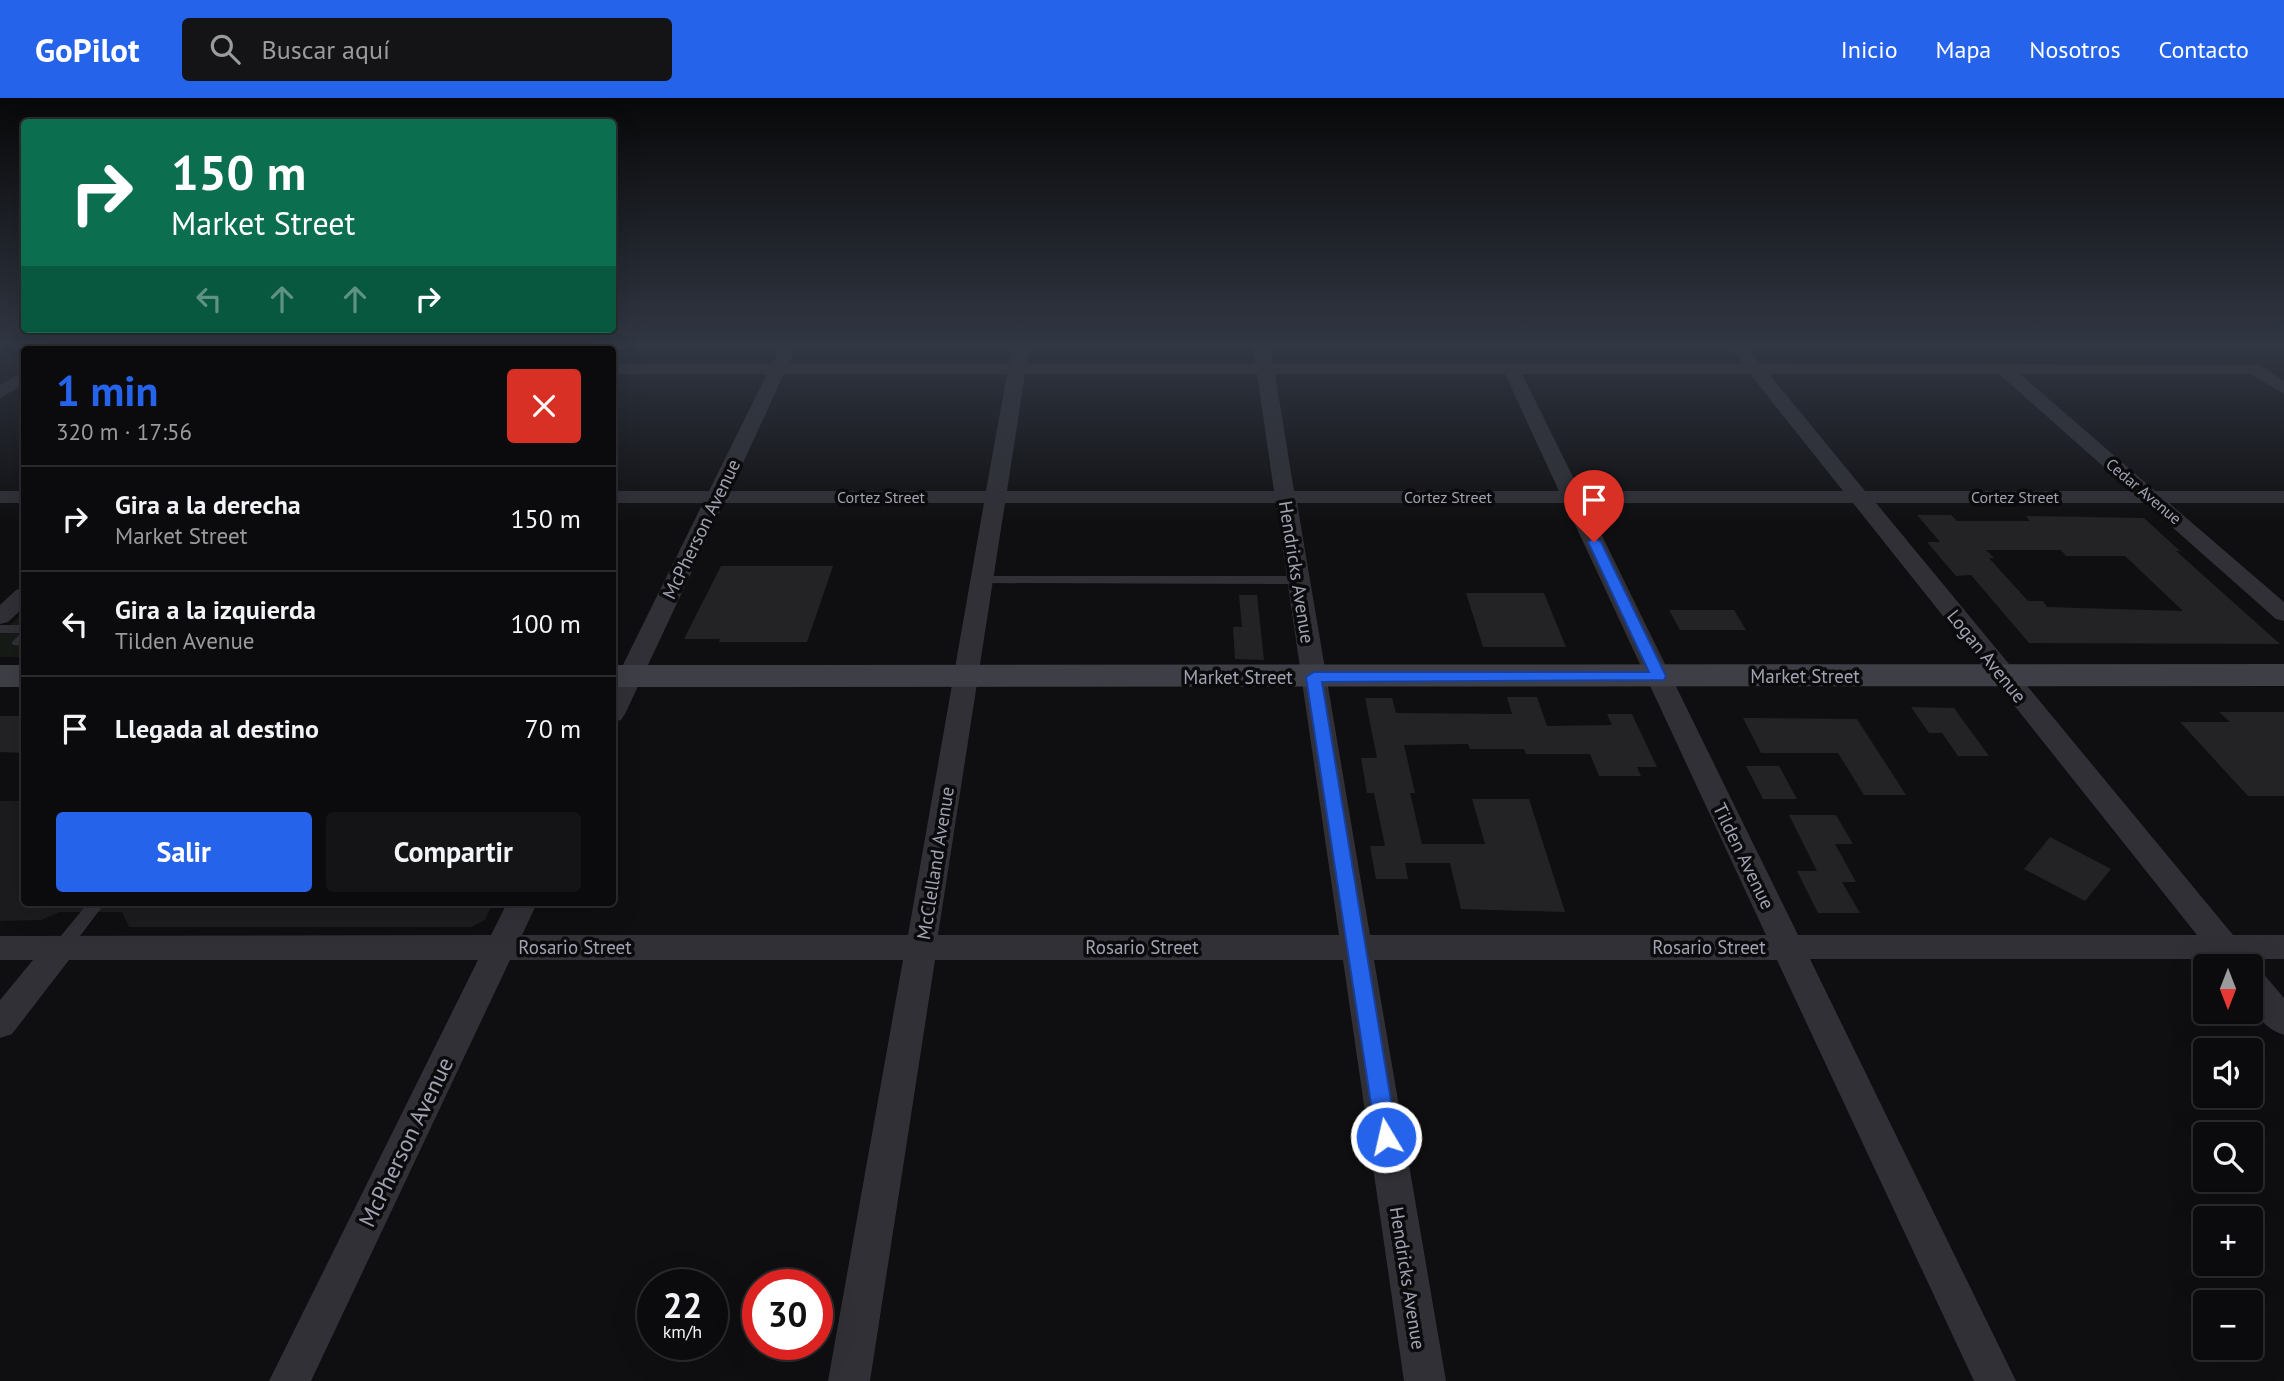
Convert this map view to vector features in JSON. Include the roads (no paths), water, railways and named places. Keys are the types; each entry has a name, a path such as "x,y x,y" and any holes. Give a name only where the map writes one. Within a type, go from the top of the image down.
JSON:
{"street":[{"name":"McPherson Avenue","path":"616,699 622,676 717,496 761,404"},
{"name":"McClelland Avenue","path":"849,1381 1011,404"},
{"name":"Hendricks Avenue","path":"1270,404 1425,1381"},
{"name":"Tilden Avenue","path":"1528,404 1995,1381"},
{"name":"Logan Avenue","path":"1784,404 2230,954"},
{"name":"Cedar Avenue","path":"2043,404 2284,614"},
{"path":"0,497 21,497"},
{"name":"Cortez Street","path":"616,497 2284,497"},
{"path":"0,617 21,598"},
{"name":"Market Street","path":"622,676 2284,675"},
{"path":"0,676 21,676"},
{"name":"McPherson Avenue","path":"289,1381 520,906"},
{"name":"Rosario Street","path":"0,948 1788,947 2193,956"},
{"name":"Rosario Street","path":"2248,954 2284,947"},
{"path":"0,1024 61,948"},
{"path":"2263,996 2284,1021"}],"lane":[{"path":"981,580 1298,580"},
{"path":"0,629 21,629"},
{"path":"61,948 95,906"}]}
